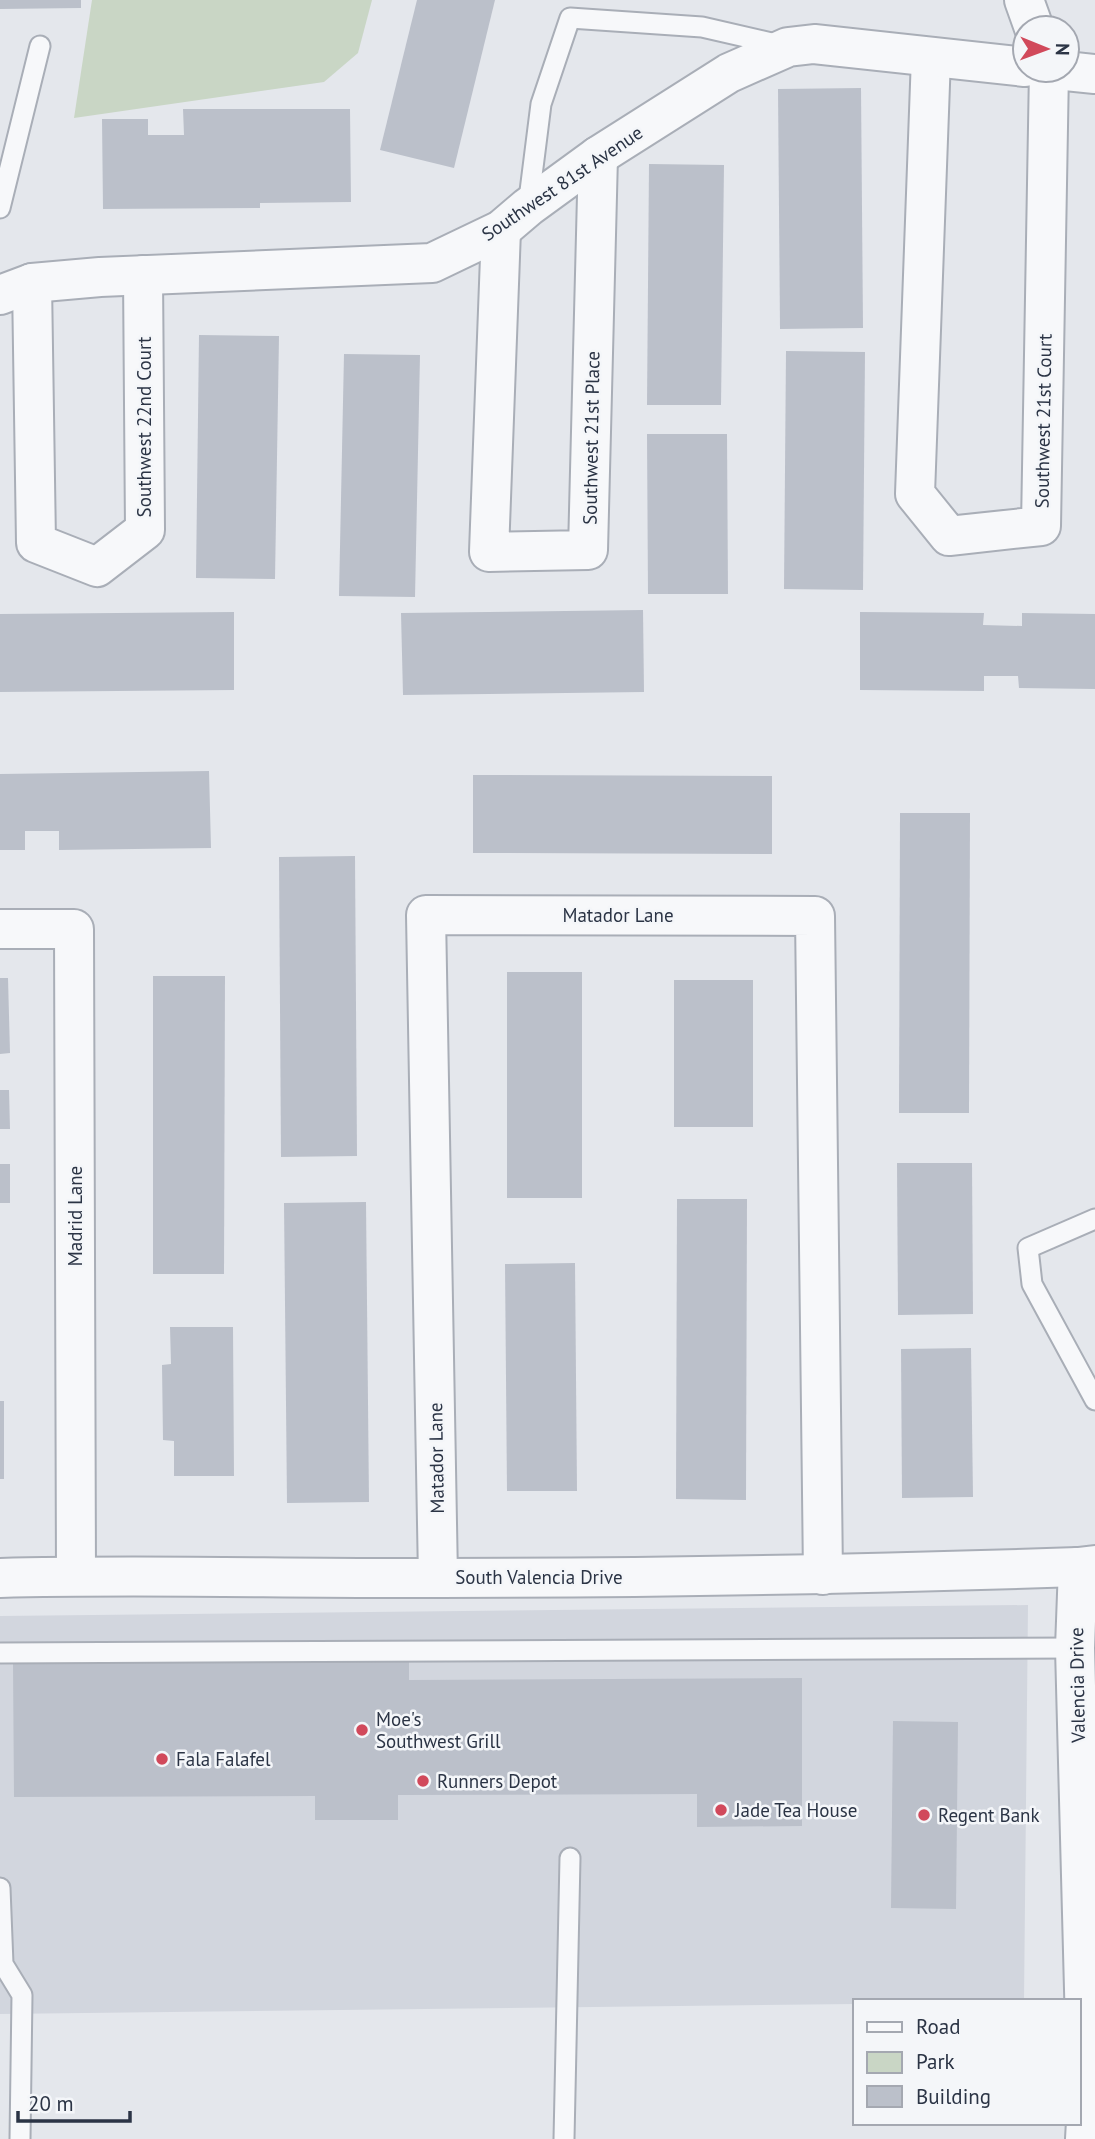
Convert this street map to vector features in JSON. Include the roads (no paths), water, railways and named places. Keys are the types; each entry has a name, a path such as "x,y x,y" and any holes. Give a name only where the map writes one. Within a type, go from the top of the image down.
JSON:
{"street":[{"name":"Southwest 81st Avenue","path":"16,289 144,275 432,263 514,219 598,156 729,73 788,47 814,44 1011,66"},
{"name":"Southwest 21st Court","path":"931,57 915,494 949,536 1041,526 1049,84"},
{"name":"Southwest 21st Place","path":"514,219 489,552 588,550 598,156"},
{"name":"Southwest 22nd Court","path":"16,289 36,543 97,567 145,530 144,275"},
{"name":"Matador Lane","path":"438,1578 426,915 815,916 823,1575"},
{"name":"Madrid Lane","path":"0,929 74,929 76,1576"},
{"name":"South Valencia Drive","path":"0,1578 823,1575 1086,1566"},
{"name":"Valencia Drive","path":"1085,2139 1088,1824 1075,1648 1086,1566"}],"lane":[{"path":"514,219 541,104 570,18 702,27 788,47"},
{"path":"0,208 40,46"},
{"path":"1095,1219 1028,1248 1032,1283 1095,1400"},
{"path":"0,1653 1075,1648"},
{"path":"564,2139 570,1858"},
{"path":"0,1888 1,1966 22,1995 20,2139"}],"place":[{"name":"Moe's Southwest Grill","path":"362,1730"},
{"name":"Fala Falafel","path":"162,1759"},
{"name":"Runners Depot","path":"423,1781"},
{"name":"Jade Tea House","path":"721,1810"},
{"name":"Regent Bank","path":"924,1815"}]}
